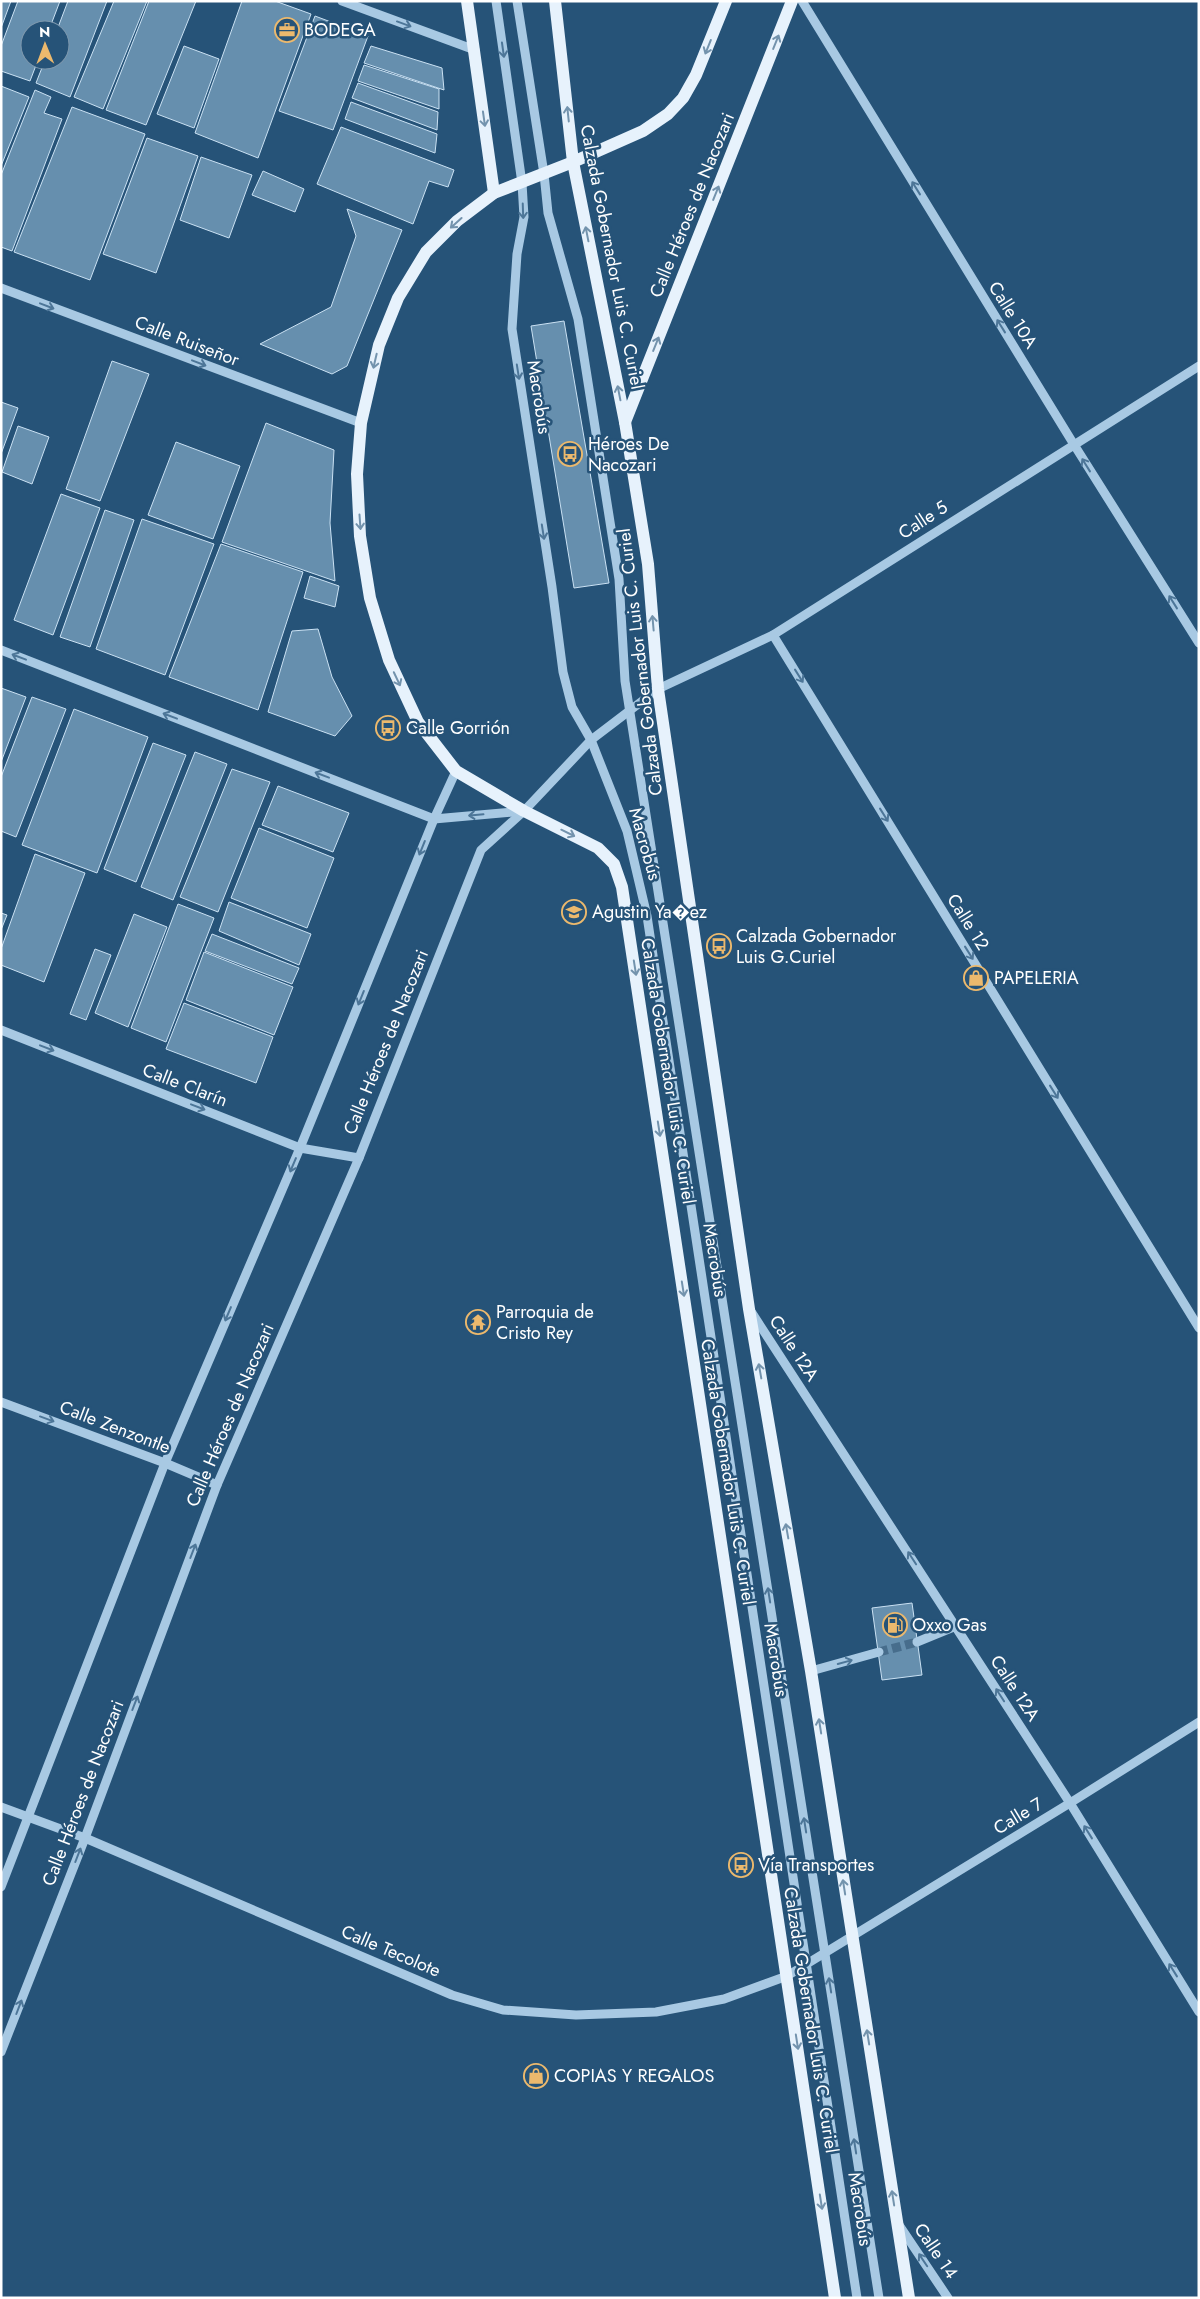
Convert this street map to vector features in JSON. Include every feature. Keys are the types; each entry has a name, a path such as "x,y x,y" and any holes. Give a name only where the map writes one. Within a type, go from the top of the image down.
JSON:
{"main road":[{"path":"467,1 494,193"},
{"name":"Calzada Gobernador Luis C. Curiel","path":"555,1 573,162 625,422 648,564 658,689 750,1309 811,1671 909,2298"},
{"path":"573,162 644,131 668,114 683,98 696,75 726,1"},
{"name":"Calle Héroes de Nacozari","path":"625,422 792,1"},
{"name":"Calzada Gobernador Luis C. Curiel","path":"573,162 494,193 457,221 426,252 398,298 379,345 361,424 357,474 360,536 370,598 389,660 418,722 456,771 524,811 598,848 614,864 622,887 836,2298"}],"street":[{"path":"342,1 474,50"},
{"name":"Macrobús","path":"496,1 522,183 524,217 518,254 512,330 552,588 562,672 572,707 591,740 627,831 647,916 857,2298"},
{"name":"Macrobús","path":"517,1 544,174 548,213 578,319 619,579 625,681 879,2298"},
{"name":"Calle 10A","path":"802,1 1073,443 1199,644"},
{"name":"Calle Ruiseñor","path":"1,288 361,424"},
{"name":"Calle 5","path":"591,740 658,689 773,635 1073,443 1199,366"},
{"name":"Calle 12","path":"773,635 1199,1328"},
{"path":"1,650 434,819 524,811"},
{"name":"Calle Héroes de Nacozari","path":"1,2052 85,1838 217,1485 359,1158 481,850 524,811 591,740"},
{"path":"1,1887 165,1463 300,1148 434,819 456,771"},
{"name":"Calle Clarín","path":"1,1030 300,1148 359,1158"},
{"name":"Calle 12A","path":"750,1309 1070,1803 1199,2012"},
{"name":"Calle Zenzontle","path":"1,1402 165,1463 217,1485"},
{"path":"917,1642 956,1626"},
{"path":"811,1671 879,1652"},
{"name":"Calle 7","path":"825,1952 1199,1722"},
{"name":"Calle Tecolote","path":"1,1807 85,1838 452,1994 503,2010 576,2015 656,2012 724,1999 787,1976 825,1952"},
{"name":"Calle 14","path":"897,2222 948,2298"}],"building":[{"path":"1,1 11,1 1,28"},
{"path":"18,1 60,1 53,20 20,20 20,70 34,70 30,81 1,71 1,46"},
{"path":"68,1 107,1 70,97 36,83 41,70 70,70 70,20 61,20"},
{"path":"114,1 147,1 103,109 74,97"},
{"path":"149,1 196,1 146,125 106,110"},
{"path":"242,1 275,1 311,14 258,158 195,133"},
{"path":"315,16 368,36 333,130 279,111"},
{"path":"184,46 219,59 194,128 157,114"},
{"path":"371,46 442,68 444,90 364,63"},
{"path":"364,65 439,89 439,109 358,81"},
{"path":"358,83 438,112 437,130 352,98"},
{"path":"1,86 29,97 1,166"},
{"path":"35,90 51,97 44,113 62,119 12,251 1,247 1,175"},
{"path":"351,102 437,134 435,153 345,119"},
{"path":"72,107 145,134 90,280 14,252"},
{"path":"341,127 454,170 448,187 429,181 413,224 317,184"},
{"path":"147,138 198,156 156,273 103,254"},
{"path":"201,157 252,175 229,238 180,220"},
{"path":"263,171 304,189 295,212 252,195"},
{"path":"347,209 402,230 347,366 332,374 260,344 331,307 356,236"},
{"name":"Héroes De Nacozari","path":"564,321 609,583 574,588 531,326"},
{"path":"112,361 149,374 100,501 66,489"},
{"path":"1,402 18,408 1,454"},
{"path":"266,423 334,450 330,523 335,581 222,542"},
{"path":"18,426 49,437 32,484 2,472"},
{"path":"176,442 240,466 213,539 148,515"},
{"path":"61,494 100,508 53,635 14,620"},
{"path":"105,510 134,520 90,647 60,637"},
{"path":"142,519 214,544 165,675 96,649"},
{"path":"221,544 303,572 258,710 169,677"},
{"path":"310,576 339,586 335,607 304,598"},
{"path":"318,629 332,677 352,716 335,736 268,712 292,631"},
{"path":"1,688 26,697 1,762"},
{"path":"32,697 66,709 16,837 1,831 1,777"},
{"path":"74,709 148,737 97,873 22,845"},
{"path":"153,743 186,755 136,882 104,869"},
{"path":"195,752 227,764 173,900 141,887"},
{"path":"232,769 270,782 218,912 180,897"},
{"path":"278,786 349,813 333,852 262,825"},
{"path":"259,828 334,858 307,928 231,898"},
{"path":"35,854 85,873 44,982 1,965 1,949"},
{"path":"229,902 311,934 299,965 219,931"},
{"path":"178,904 214,918 166,1042 131,1028"},
{"path":"1,913 7,915 1,930"},
{"path":"134,914 167,927 128,1027 95,1013"},
{"path":"212,934 299,968 292,984 205,951"},
{"path":"95,949 111,955 86,1020 70,1014"},
{"path":"204,952 293,987 274,1035 186,1000"},
{"path":"184,1003 273,1037 256,1083 166,1049"},
{"name":"Oxxo Gas","path":"912,1603 922,1675 882,1680 872,1608"}],"tunnel":[{"path":"879,1652 917,1642"}],"place":[{"name":"BODEGA","path":"287,30"},
{"name":"Héroes De Nacozari","path":"570,454"},
{"name":"Calle Gorrión","path":"388,728"},
{"name":"Agustin Ya�ez","path":"574,912"},
{"name":"Calzada Gobernador Luis G.Curiel","path":"719,946"},
{"name":"PAPELERIA","path":"976,978"},
{"name":"Parroquia de Cristo Rey","path":"478,1322"},
{"name":"Oxxo Gas","path":"895,1625"},
{"name":"Vía Transportes","path":"741,1865"},
{"name":"COPIAS Y REGALOS","path":"536,2076"}]}
